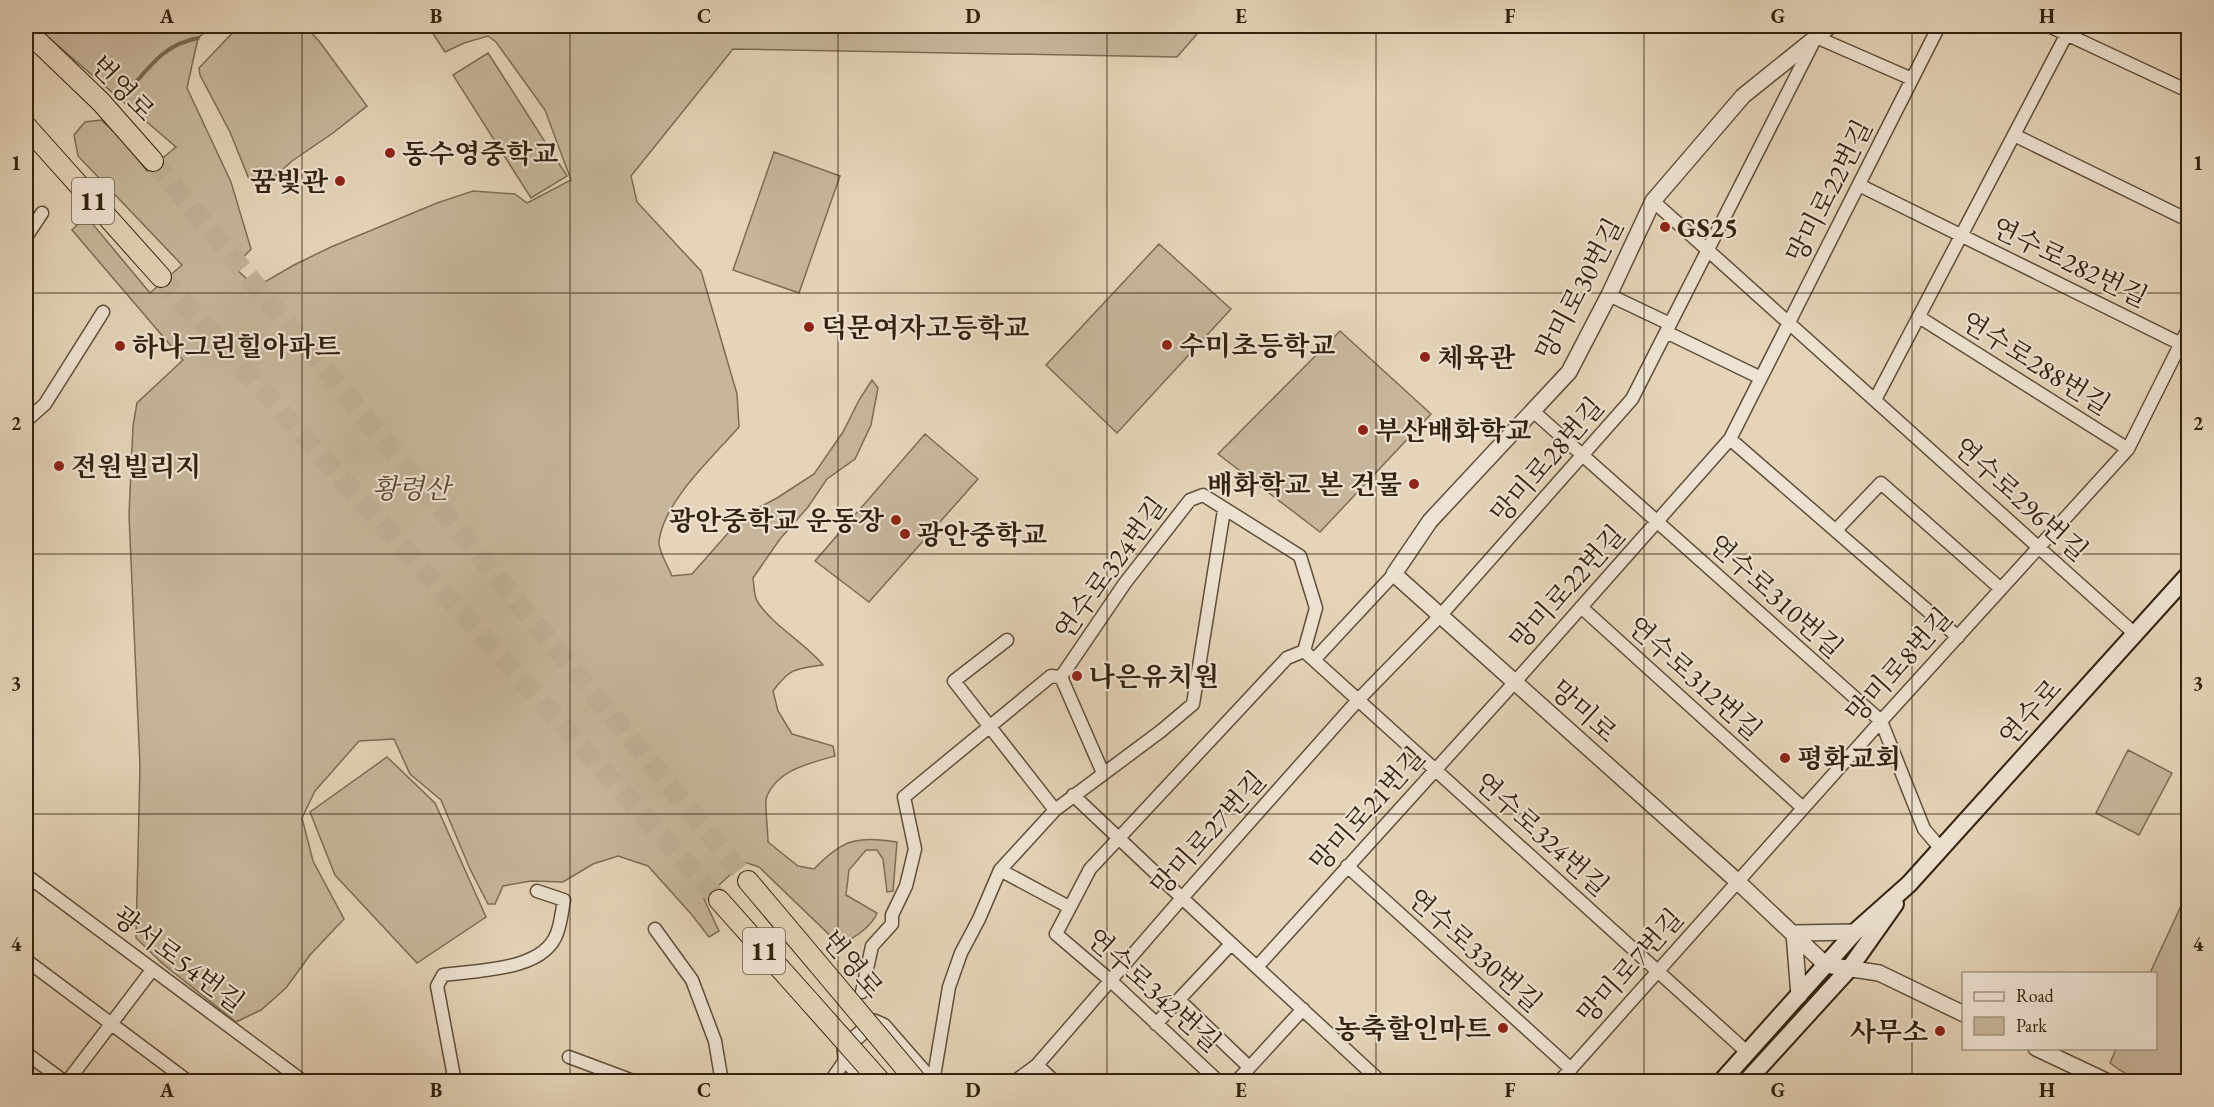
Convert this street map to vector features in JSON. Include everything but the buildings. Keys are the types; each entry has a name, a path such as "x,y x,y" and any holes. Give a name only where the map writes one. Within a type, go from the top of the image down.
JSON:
{"highway":[{"name":"번영로","path":"26,30 101,102 153,161"},
{"name":"11","path":"26,126 161,277"},
{"name":"번영로","path":"748,881 917,1082"},
{"name":"번영로","path":"719,900 881,1082"}],"main road":[{"name":"연수로","path":"1721,1082 1855,932 1909,884 2188,575"},
{"name":"연수로","path":"1746,1082 1850,969 1909,884"}],"street":[{"name":"망미로30번길","path":"1394,574 1430,521 1569,372 1609,295 1653,201 1743,96 1830,26"},
{"name":"망미로22번길","path":"1514,683 1730,439 1939,26"},
{"path":"2049,26 2068,30 2188,91"},
{"name":"연수로282번길","path":"1962,236 2068,30"},
{"path":"1816,37 1912,79"},
{"name":"망미로28번길","path":"1440,616 1632,399 1816,37"},
{"path":"2014,135 2188,220"},
{"name":"연수로282번길","path":"1859,185 2185,345"},
{"name":"연수로296번길","path":"1653,201 2135,633"},
{"path":"26,237 42,213"},
{"path":"1875,400 1962,236"},
{"path":"1609,295 1761,378"},
{"path":"26,421 45,404 102,312"},
{"name":"연수로288번길","path":"1918,317 2128,449"},
{"name":"망미로8번길","path":"1737,881 2128,449 2185,345 2188,329"},
{"name":"연수로310번길","path":"1534,412 1881,721 1924,830 1941,849"},
{"path":"1730,439 1958,637"},
{"path":"1836,530 1881,483 2001,589"},
{"name":"연수로324번길","path":"1103,773 1061,677 1125,583 1190,500 1203,495 1300,556 1316,608 1304,651 1748,1053"},
{"path":"933,1082 949,987 961,953 979,919 1000,870 1055,810 1193,704 1224,510"},
{"path":"1314,660 1394,574"},
{"name":"망미로","path":"1394,574 1737,881 1826,965"},
{"name":"연수로312번길","path":"1581,607 1803,808"},
{"name":"망미로27번길","path":"1014,1082 1037,1065 1358,700 1440,616"},
{"path":"1007,640 954,681 1055,810"},
{"path":"1069,907 1090,869 1118,837 1287,658 1304,651"},
{"path":"862,992 872,946 892,924 892,915 906,886 915,849 904,797 1051,676 1061,677"},
{"name":"망미로21번길","path":"1257,967 1514,683"},
{"path":"1073,795 1382,1082"},
{"name":"연수로330번길","path":"1347,867 1570,1069"},
{"name":"연수로342번길","path":"1000,870 1069,907 1056,934 1111,981 1219,1082"},
{"name":"광서로54번길","path":"26,875 304,1082"},
{"name":"망미로7번길","path":"1559,1082 1737,881"},
{"path":"455,1082 437,986 443,975 523,963 545,951 557,934 564,900 537,891"},
{"path":"654,929 692,980 716,1041 722,1082"},
{"path":"1799,996 1794,933 1855,932"},
{"path":"1156,1024 1232,944"},
{"path":"26,960 189,1082"},
{"path":"1826,965 1879,973 1962,1013"},
{"path":"26,1053 66,1082 152,970"},
{"path":"1179,1000 1249,1067"},
{"path":"1236,1082 1303,1009"},
{"path":"866,1082 846,1059 845,1047 874,1022 884,1026 933,1082"},
{"path":"2040,1050 2108,1082"},
{"path":"569,1057 636,1082"},
{"path":"830,1082 846,1059"},
{"path":"1037,1065 1055,1082"}],"green space":[{"name":"황령산","path":"35,26 212,26 198,38 187,88 231,182 251,249 234,267 258,286 331,247 437,203 473,191 515,194 527,203 571,180 545,110 496,42 488,36 464,43 445,52 428,26 1204,26 1177,57 733,49 631,176 637,202 701,271 737,394 739,427 691,480 670,511 663,526 659,545 672,576 692,574 743,516 777,498 814,474 843,432 872,380 878,388 871,425 855,459 827,479 753,578 756,599 763,610 823,665 799,669 784,678 773,691 778,711 792,734 833,746 835,756 794,770 777,781 770,789 766,799 768,842 798,866 814,869 833,852 851,842 871,839 897,842 893,891 887,892 883,859 877,850 866,850 849,870 846,895 877,913 866,928 840,945 759,867 744,862 704,899 719,931 709,937 648,866 618,856 593,864 563,882 531,881 503,886 495,904 488,904 470,869 441,800 410,774 394,739 359,741 315,791 302,818 313,861 344,919 310,955 286,988 261,1010 236,1022 163,964 136,938 140,766 129,515 133,426 137,403 183,360 72,230 86,216 150,293 182,265 78,156 74,135 85,122 101,120 120,137 147,171 176,147"},
{"path":"239,26 305,26 319,41 367,106 292,161 270,181 257,185 249,179 230,132 200,75 199,68"},
{"path":"488,53 567,176 531,198 453,75"},
{"path":"774,152 840,176 799,293 733,270"},
{"path":"1159,244 1231,309 1117,433 1046,365"},
{"path":"1340,331 1431,414 1320,532 1218,454"},
{"name":"광안중학교 운동장","path":"925,434 978,479 869,602 815,561"},
{"path":"2128,750 2172,773 2139,835 2096,813"},
{"path":"387,757 435,803 486,917 417,963 335,875 310,812"},
{"path":"2181,906 2188,910 2188,1081 2166,1082 2138,1079 2110,1063 2116,1050 2157,1050 2157,972 2150,972"}],"waterway":[{"path":"121,99 155,61 173,47 198,38"}],"tunnel":[{"path":"153,161 748,881"},
{"path":"161,277 719,900"}],"place":[{"name":"동수영중학교","path":"390,153"},
{"name":"꿈빛관","path":"340,181"},
{"name":"GS25","path":"1665,227"},
{"name":"덕문여자고등학교","path":"809,327"},
{"name":"수미초등학교","path":"1167,345"},
{"name":"하나그린힐아파트","path":"120,346"},
{"name":"체육관","path":"1425,357"},
{"name":"부산배화학교","path":"1363,430"},
{"name":"전원빌리지","path":"59,466"},
{"name":"배화학교 본 건물","path":"1414,484"},
{"name":"광안중학교 운동장","path":"896,520"},
{"name":"광안중학교","path":"905,534"},
{"name":"나은유치원","path":"1077,676"},
{"name":"평화교회","path":"1785,758"},
{"name":"농축할인마트","path":"1503,1028"},
{"name":"사무소","path":"1940,1031"}]}
